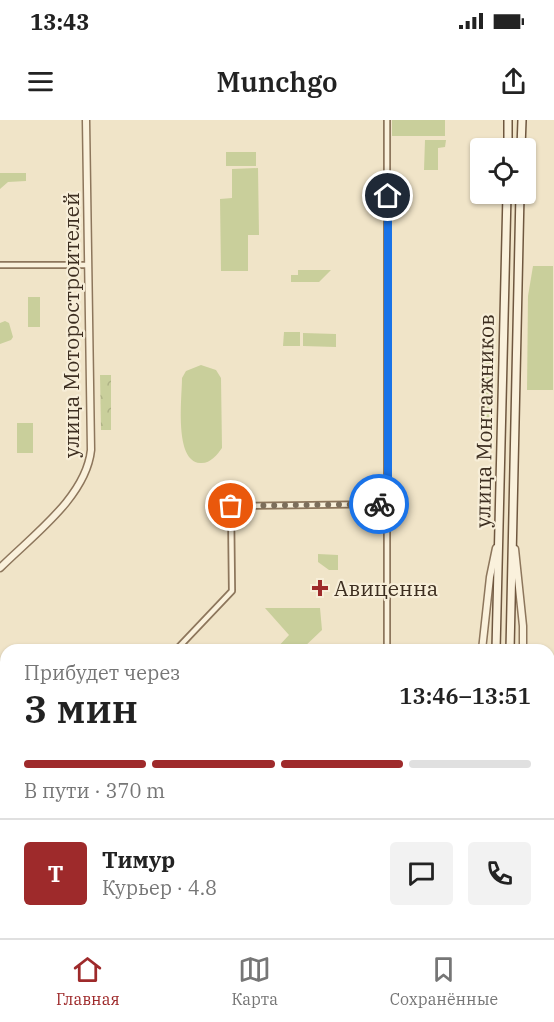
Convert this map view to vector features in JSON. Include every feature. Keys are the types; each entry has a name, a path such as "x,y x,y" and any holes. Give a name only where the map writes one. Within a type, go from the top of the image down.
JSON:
{"main road":[{"path":"507,120 508,138"},
{"path":"521,138 522,120"},
{"name":"улица Монтажников","path":"496,644 507,204"},
{"name":"улица Монтажников","path":"510,644 520,204"}],"street":[{"name":"улица Моторостроителей","path":"0,568 80,486 88,470 91,442 86,120"},
{"path":"387,120 387,644"},
{"path":"0,265 87,265"},
{"path":"182,644 232,591 231,506 388,504"},
{"path":"513,511 523,644"},
{"path":"483,644 490,577 497,545"}],"green space":[{"path":"392,120 445,120 445,136 392,136"},
{"path":"425,140 446,140 445,147 438,148 438,170 424,170"},
{"path":"226,152 256,152 256,166 226,166"},
{"path":"258,168 259,235 248,235 248,271 221,271 220,199 232,198 232,169"},
{"path":"0,173 26,173 26,181 8,182 0,189"},
{"path":"533,266 553,266 553,390 527,390 528,296"},
{"path":"298,270 331,270 319,282 291,282 291,275 298,275"},
{"path":"28,297 40,297 40,327 28,327"},
{"path":"5,321 9,323 13,337 0,344 0,323"},
{"path":"284,332 300,332 300,346 283,346"},
{"path":"303,333 336,334 336,347 303,346"},
{"path":"486,333 488,346 494,348 493,358 490,359 490,376 493,376 492,428 484,430"},
{"path":"201,365 216,370 221,378 222,448 210,461 204,463 192,460 186,452 181,427 182,378 186,371"},
{"path":"100,375 111,375 111,430 101,430"},
{"path":"17,423 33,423 33,453 17,453"},
{"path":"318,554 338,555 338,570 329,570 318,562"},
{"path":"265,608 320,608 322,630 307,644 281,644 289,635"}],"way so far":[{"path":"231,506 379,504"}],"place":[{"name":"Авиценна","path":"320,588"}],"route":[{"path":"379,504 388,504 386,378 388,196"}]}
